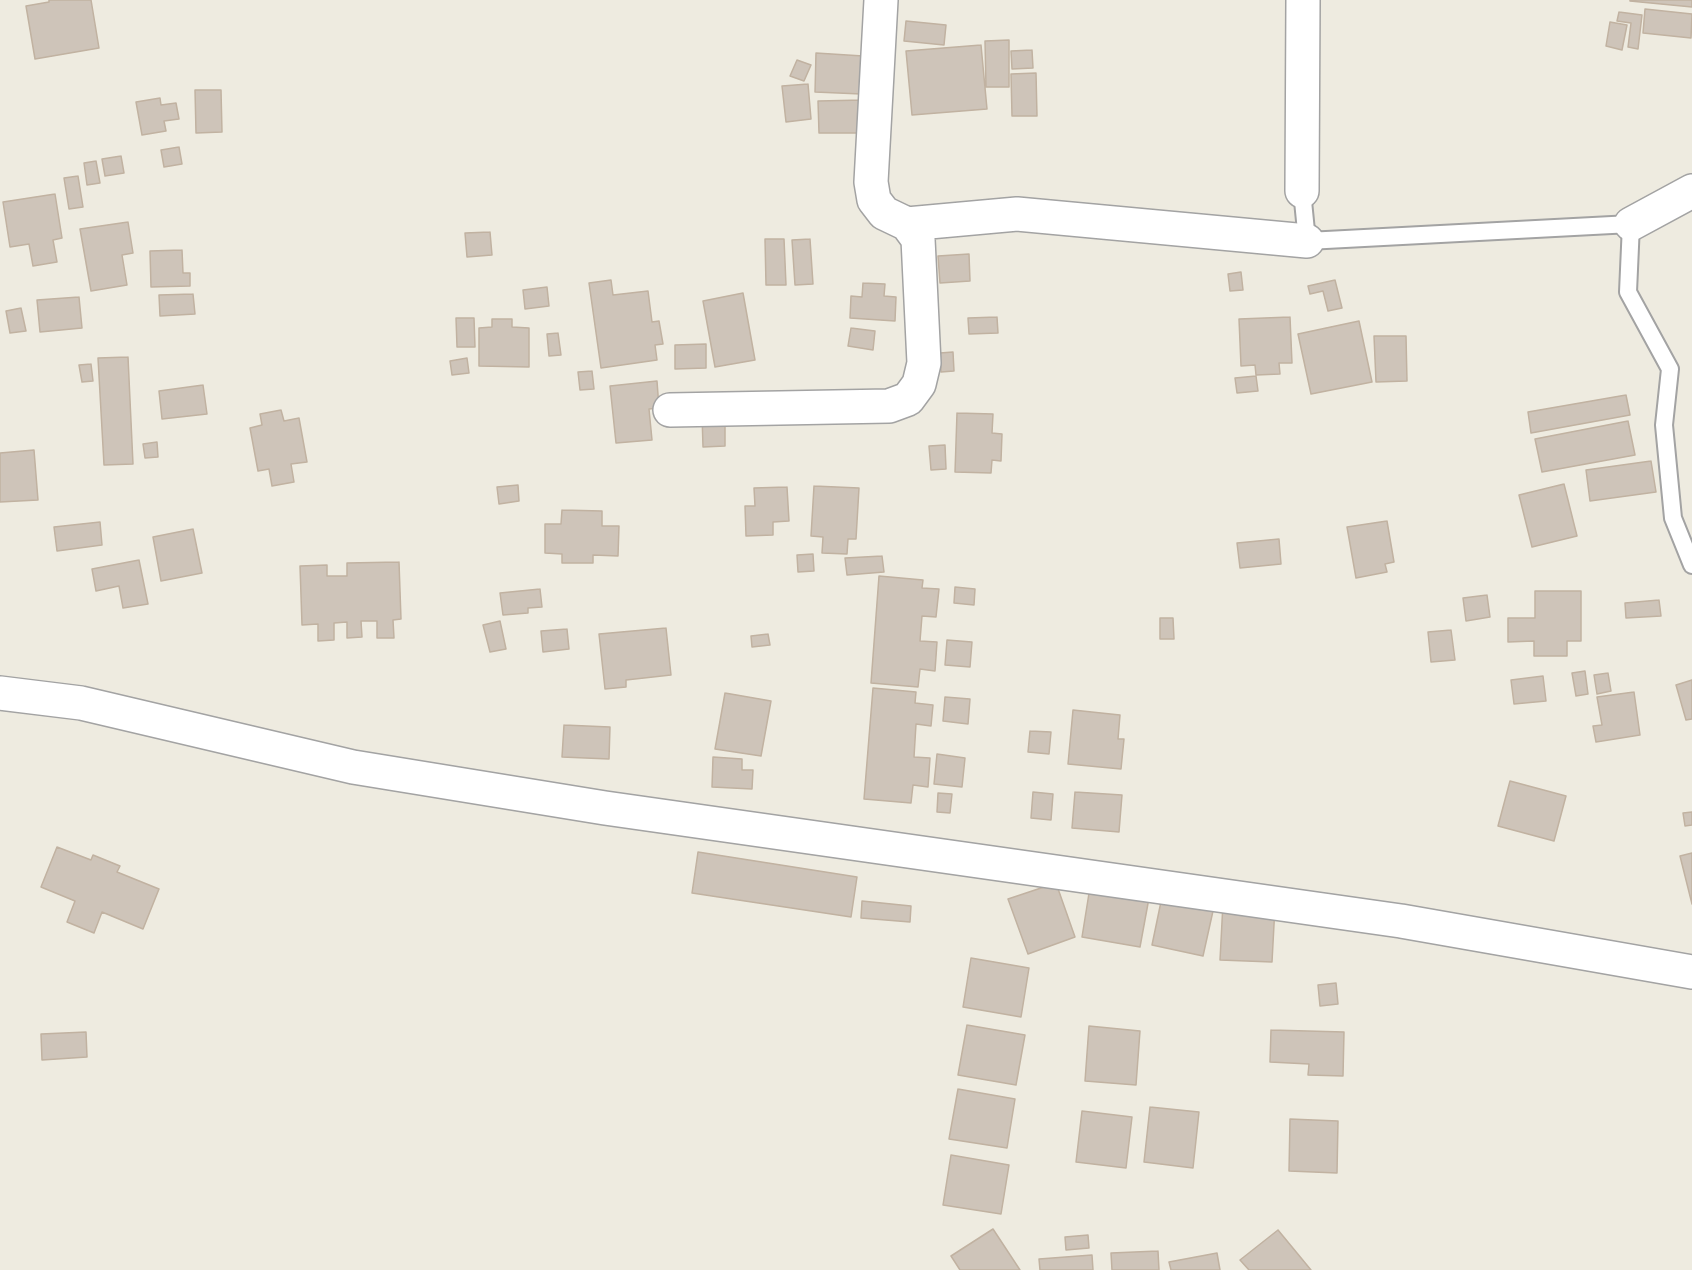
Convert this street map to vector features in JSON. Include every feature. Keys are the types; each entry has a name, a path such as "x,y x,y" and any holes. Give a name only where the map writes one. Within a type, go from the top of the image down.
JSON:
{"street":[{"path":"670,410 889,406 908,399 919,384 924,363 918,239 907,224 884,213 874,200 871,183 881,0"},
{"path":"1302,191 1303,0"},
{"path":"1631,224 1692,191"},
{"path":"907,224 1017,214 1307,241"},
{"path":"0,693 81,703 364,769 605,808 1401,921 1692,972"}],"lane":[{"path":"1302,191 1307,241 1631,224 1628,292 1670,369 1664,425 1673,518 1692,565"}],"building":[{"path":"49,0 91,0 99,48 35,59 26,6 49,2"},
{"path":"1630,0 1692,0 1692,7 1630,1"},
{"path":"1645,9 1692,14 1691,38 1643,33"},
{"path":"1619,12 1642,15 1638,49 1628,47 1631,23 1617,21"},
{"path":"906,21 946,25 944,45 904,41"},
{"path":"1610,22 1627,25 1622,50 1606,46"},
{"path":"1009,40 1009,87 986,87 985,41"},
{"path":"981,45 987,109 912,115 906,51"},
{"path":"1032,50 1033,68 1012,69 1011,51"},
{"path":"816,53 863,56 861,94 815,92"},
{"path":"797,60 811,65 804,81 790,76"},
{"path":"1036,73 1037,116 1012,116 1011,74"},
{"path":"808,84 811,119 786,122 782,86"},
{"path":"195,90 221,90 222,132 196,133"},
{"path":"160,98 161,105 176,103 179,119 164,121 166,131 142,135 136,102"},
{"path":"863,100 864,133 819,133 818,101"},
{"path":"179,147 182,164 164,167 161,150"},
{"path":"121,156 124,173 105,176 102,159"},
{"path":"96,161 100,183 87,185 84,163"},
{"path":"78,176 83,207 69,209 64,178"},
{"path":"55,194 62,238 53,240 57,262 33,266 29,244 10,247 3,202"},
{"path":"128,222 133,253 122,255 127,285 91,291 80,229"},
{"path":"490,232 492,255 467,257 465,233"},
{"path":"765,239 784,239 786,285 766,285"},
{"path":"810,239 813,284 795,285 792,240"},
{"path":"182,250 183,273 190,273 190,286 151,287 150,251"},
{"path":"969,254 970,281 940,283 938,256"},
{"path":"1241,272 1243,290 1230,291 1228,274"},
{"path":"611,280 613,295 648,291 652,322 659,321 663,344 655,345 657,360 601,368 589,283"},
{"path":"1335,280 1342,308 1328,311 1323,291 1310,294 1308,286"},
{"path":"863,283 885,284 884,296 896,297 895,321 850,318 851,296 862,297"},
{"path":"547,287 549,306 525,309 523,290"},
{"path":"743,293 755,360 715,367 703,301"},
{"path":"193,294 195,314 160,316 159,295"},
{"path":"79,297 82,328 40,332 37,300"},
{"path":"21,308 26,331 10,333 6,311"},
{"path":"997,317 998,333 969,334 968,318"},
{"path":"1290,317 1292,363 1279,363 1280,374 1256,375 1255,365 1241,366 1239,319"},
{"path":"456,318 474,318 475,347 457,347"},
{"path":"492,319 512,319 512,327 529,328 529,367 479,366 479,328 492,327"},
{"path":"1359,321 1372,382 1311,394 1298,334"},
{"path":"851,328 875,331 873,350 848,346"},
{"path":"558,333 561,355 549,356 547,334"},
{"path":"1374,336 1406,336 1407,381 1376,382"},
{"path":"706,344 706,368 675,369 675,345"},
{"path":"953,352 954,371 941,372 940,353"},
{"path":"128,357 133,464 104,465 98,358"},
{"path":"467,358 469,373 452,375 450,361"},
{"path":"91,364 93,381 82,382 79,365"},
{"path":"592,371 594,389 580,390 578,372"},
{"path":"1256,376 1258,391 1237,393 1235,378"},
{"path":"657,381 659,408 649,409 652,440 616,443 610,386"},
{"path":"203,385 207,414 162,419 159,391"},
{"path":"1626,395 1630,415 1531,433 1528,412"},
{"path":"281,410 284,421 299,418 307,462 291,464 294,482 272,486 269,469 258,471 250,428 262,425 260,414"},
{"path":"957,413 993,414 992,433 1002,434 1001,461 992,460 991,473 955,472"},
{"path":"725,414 725,446 703,447 702,415"},
{"path":"1628,421 1635,455 1542,472 1535,439"},
{"path":"157,442 158,457 145,458 143,444"},
{"path":"945,445 946,469 931,470 929,446"},
{"path":"34,450 38,500 0,502 0,453"},
{"path":"1651,461 1656,492 1590,501 1586,470"},
{"path":"1564,484 1577,536 1532,547 1519,495"},
{"path":"518,485 519,501 499,504 497,487"},
{"path":"814,486 859,488 856,539 848,539 847,554 822,553 823,537 811,536"},
{"path":"787,487 789,521 773,522 773,535 746,536 745,506 755,506 754,488"},
{"path":"562,510 602,511 602,526 619,526 618,556 593,555 593,563 562,563 562,554 545,553 545,524 561,524"},
{"path":"1387,521 1394,562 1385,564 1387,572 1356,578 1347,527"},
{"path":"100,522 102,545 57,551 54,527"},
{"path":"193,529 202,573 161,581 153,537"},
{"path":"1279,539 1281,564 1240,568 1237,543"},
{"path":"813,554 814,571 798,572 797,555"},
{"path":"882,556 884,572 847,575 845,558"},
{"path":"139,560 148,604 123,608 119,586 96,591 92,569"},
{"path":"399,562 401,619 393,620 394,638 377,638 377,621 361,621 362,637 347,638 347,622 334,623 334,640 318,641 318,624 302,625 300,566 327,565 327,576 347,576 347,563"},
{"path":"879,576 923,580 922,588 939,589 936,617 922,616 920,641 937,642 935,671 920,669 918,687 871,683"},
{"path":"955,587 975,589 974,605 954,603"},
{"path":"540,589 542,607 528,608 528,613 503,615 500,593"},
{"path":"1535,591 1581,591 1581,641 1567,641 1567,656 1534,656 1534,641 1508,642 1508,618 1535,618"},
{"path":"1487,595 1490,617 1466,621 1463,598"},
{"path":"1659,600 1661,616 1626,618 1625,603"},
{"path":"1160,618 1173,618 1174,639 1160,639"},
{"path":"500,621 506,649 490,652 483,625"},
{"path":"666,628 671,675 626,680 626,687 605,689 599,634"},
{"path":"567,629 569,649 543,652 541,631"},
{"path":"1451,630 1455,660 1431,662 1428,632"},
{"path":"768,634 770,645 752,647 751,636"},
{"path":"947,640 972,642 970,667 945,665"},
{"path":"1585,671 1588,694 1576,696 1572,673"},
{"path":"1608,673 1611,691 1597,694 1594,675"},
{"path":"1543,676 1546,701 1514,704 1511,680"},
{"path":"1692,680 1692,719 1686,720 1676,685"},
{"path":"873,688 916,692 915,703 933,705 931,726 916,724 914,757 930,758 928,787 913,785 911,803 864,799"},
{"path":"1634,692 1640,735 1596,742 1593,726 1602,725 1597,697"},
{"path":"725,693 771,701 761,756 715,749"},
{"path":"945,697 970,699 968,724 943,721"},
{"path":"1073,710 1120,715 1118,739 1124,739 1121,769 1068,764"},
{"path":"564,725 610,727 609,759 562,757"},
{"path":"1030,731 1051,732 1049,754 1028,752"},
{"path":"937,754 965,758 962,787 934,784"},
{"path":"713,757 742,759 742,770 753,770 752,789 712,787"},
{"path":"1510,781 1566,796 1554,841 1498,826"},
{"path":"1033,792 1053,794 1051,820 1031,818"},
{"path":"1075,792 1122,795 1119,832 1072,828"},
{"path":"938,793 952,794 950,813 937,812"},
{"path":"1692,812 1692,825 1685,826 1683,813"},
{"path":"57,847 91,860 93,855 120,866 117,872 159,889 143,929 102,912 94,933 67,922 75,901 41,887"},
{"path":"698,852 857,877 851,917 692,893"},
{"path":"1692,853 1692,904 1680,856"},
{"path":"1056,883 1075,937 1028,954 1008,899"},
{"path":"1090,887 1149,898 1140,947 1082,937"},
{"path":"1163,892 1215,902 1203,956 1152,945"},
{"path":"862,901 911,906 910,922 861,918"},
{"path":"1223,903 1275,906 1272,962 1220,960"},
{"path":"971,958 1029,968 1021,1017 963,1007"},
{"path":"1336,983 1338,1004 1320,1006 1318,985"},
{"path":"967,1025 1025,1035 1016,1085 958,1075"},
{"path":"1089,1026 1140,1031 1136,1085 1085,1081"},
{"path":"1271,1030 1344,1032 1343,1076 1308,1075 1309,1064 1270,1062"},
{"path":"86,1032 87,1057 42,1060 41,1034"},
{"path":"958,1089 1015,1099 1007,1148 949,1139"},
{"path":"1150,1107 1199,1112 1193,1168 1144,1162"},
{"path":"1082,1111 1132,1117 1126,1168 1076,1162"},
{"path":"1290,1119 1338,1121 1337,1173 1289,1171"},
{"path":"951,1155 1009,1165 1001,1214 943,1205"},
{"path":"993,1229 1020,1270 960,1270 951,1256"},
{"path":"1278,1230 1311,1270 1249,1270 1240,1260"},
{"path":"1088,1235 1089,1248 1066,1250 1065,1237"},
{"path":"1158,1251 1159,1270 1112,1270 1111,1253"},
{"path":"1217,1253 1220,1270 1171,1270 1169,1262"},
{"path":"1092,1255 1093,1270 1040,1270 1039,1259"}]}
